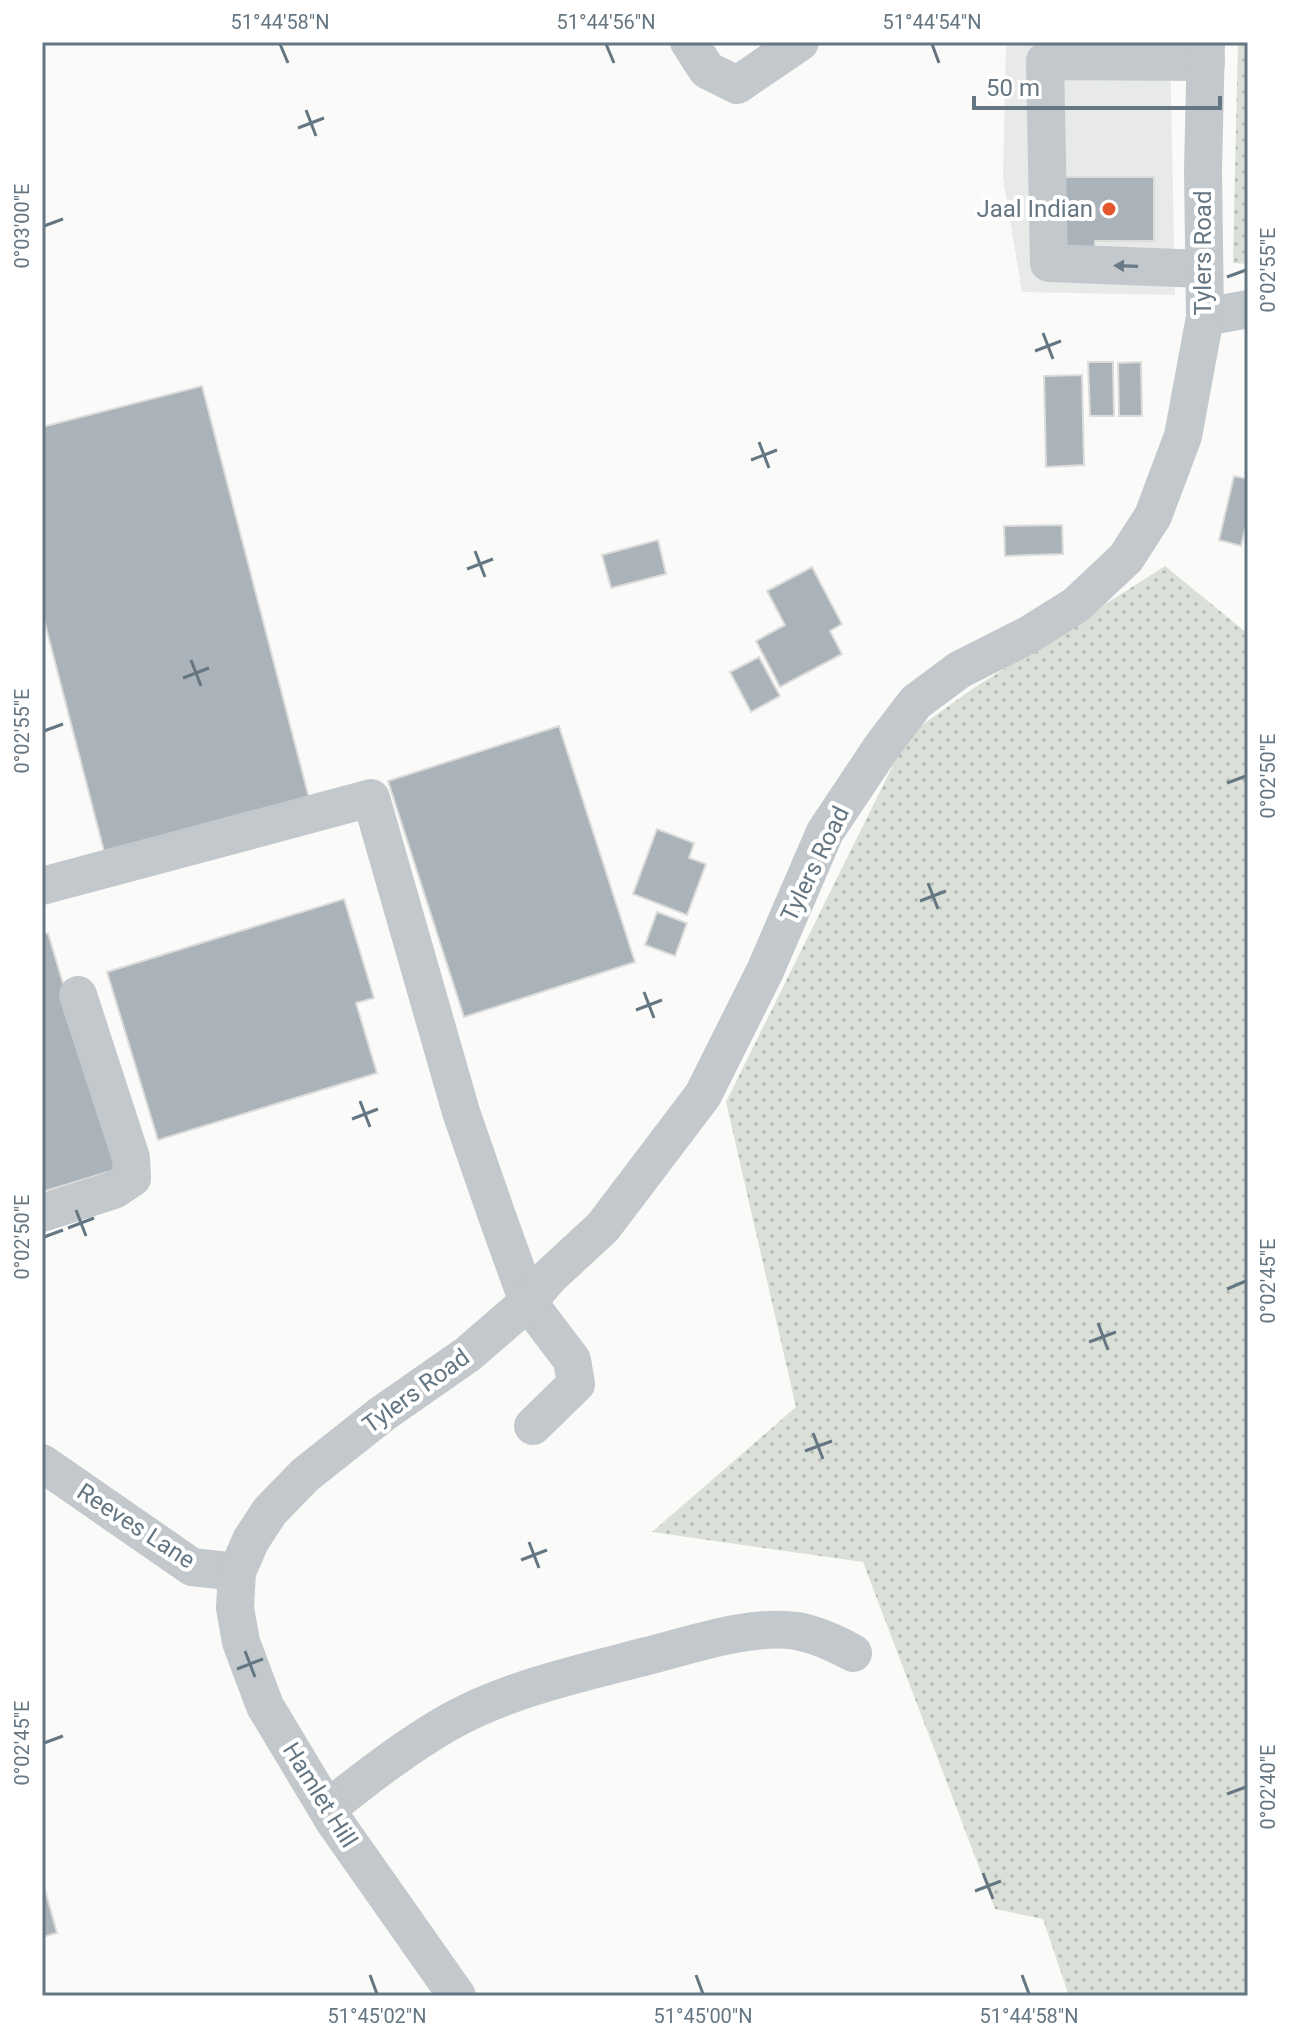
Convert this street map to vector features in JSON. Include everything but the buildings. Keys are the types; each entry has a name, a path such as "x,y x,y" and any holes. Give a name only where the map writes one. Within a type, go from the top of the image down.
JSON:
{"street":[{"path":"689,42 707,70 737,85 800,42"},
{"path":"1204,269 1049,263 1045,61 1206,52"},
{"name":"Tylers Road","path":"237,1572 251,1540 270,1511 305,1475 382,1414 468,1354 528,1302 549,1277 603,1227 703,1095 765,971 825,832 916,702 959,670 1028,635 1076,605 1126,558 1153,516 1183,436 1205,317 1203,170 1206,52"},
{"path":"1205,317 1248,309"},
{"path":"42,886 371,798 461,1112 528,1302 572,1360 576,1384 533,1426"},
{"path":"42,1213 114,1190 132,1178 131,1158 78,995"},
{"name":"Reeves Lane","path":"42,1463 192,1567 237,1572"},
{"name":"Hamlet Hill","path":"237,1572 235,1608 241,1642 265,1706 327,1809 457,1996"},
{"path":"327,1809 380,1768 452,1721 491,1703 564,1678 685,1646 757,1631 795,1631 831,1640 853,1653"}],"shaded area":[{"path":"1006,42 1170,43 1175,295 1022,292 1003,178"},
{"path":"1238,42 1248,42 1248,264 1233,263"},
{"path":"1165,566 1248,634 1248,1996 1069,1996 1043,1919 995,1909 863,1562 652,1532 796,1407 726,1102 908,735 974,688"}],"place":[{"name":"Jaal Indian","path":"1109,209"}]}
